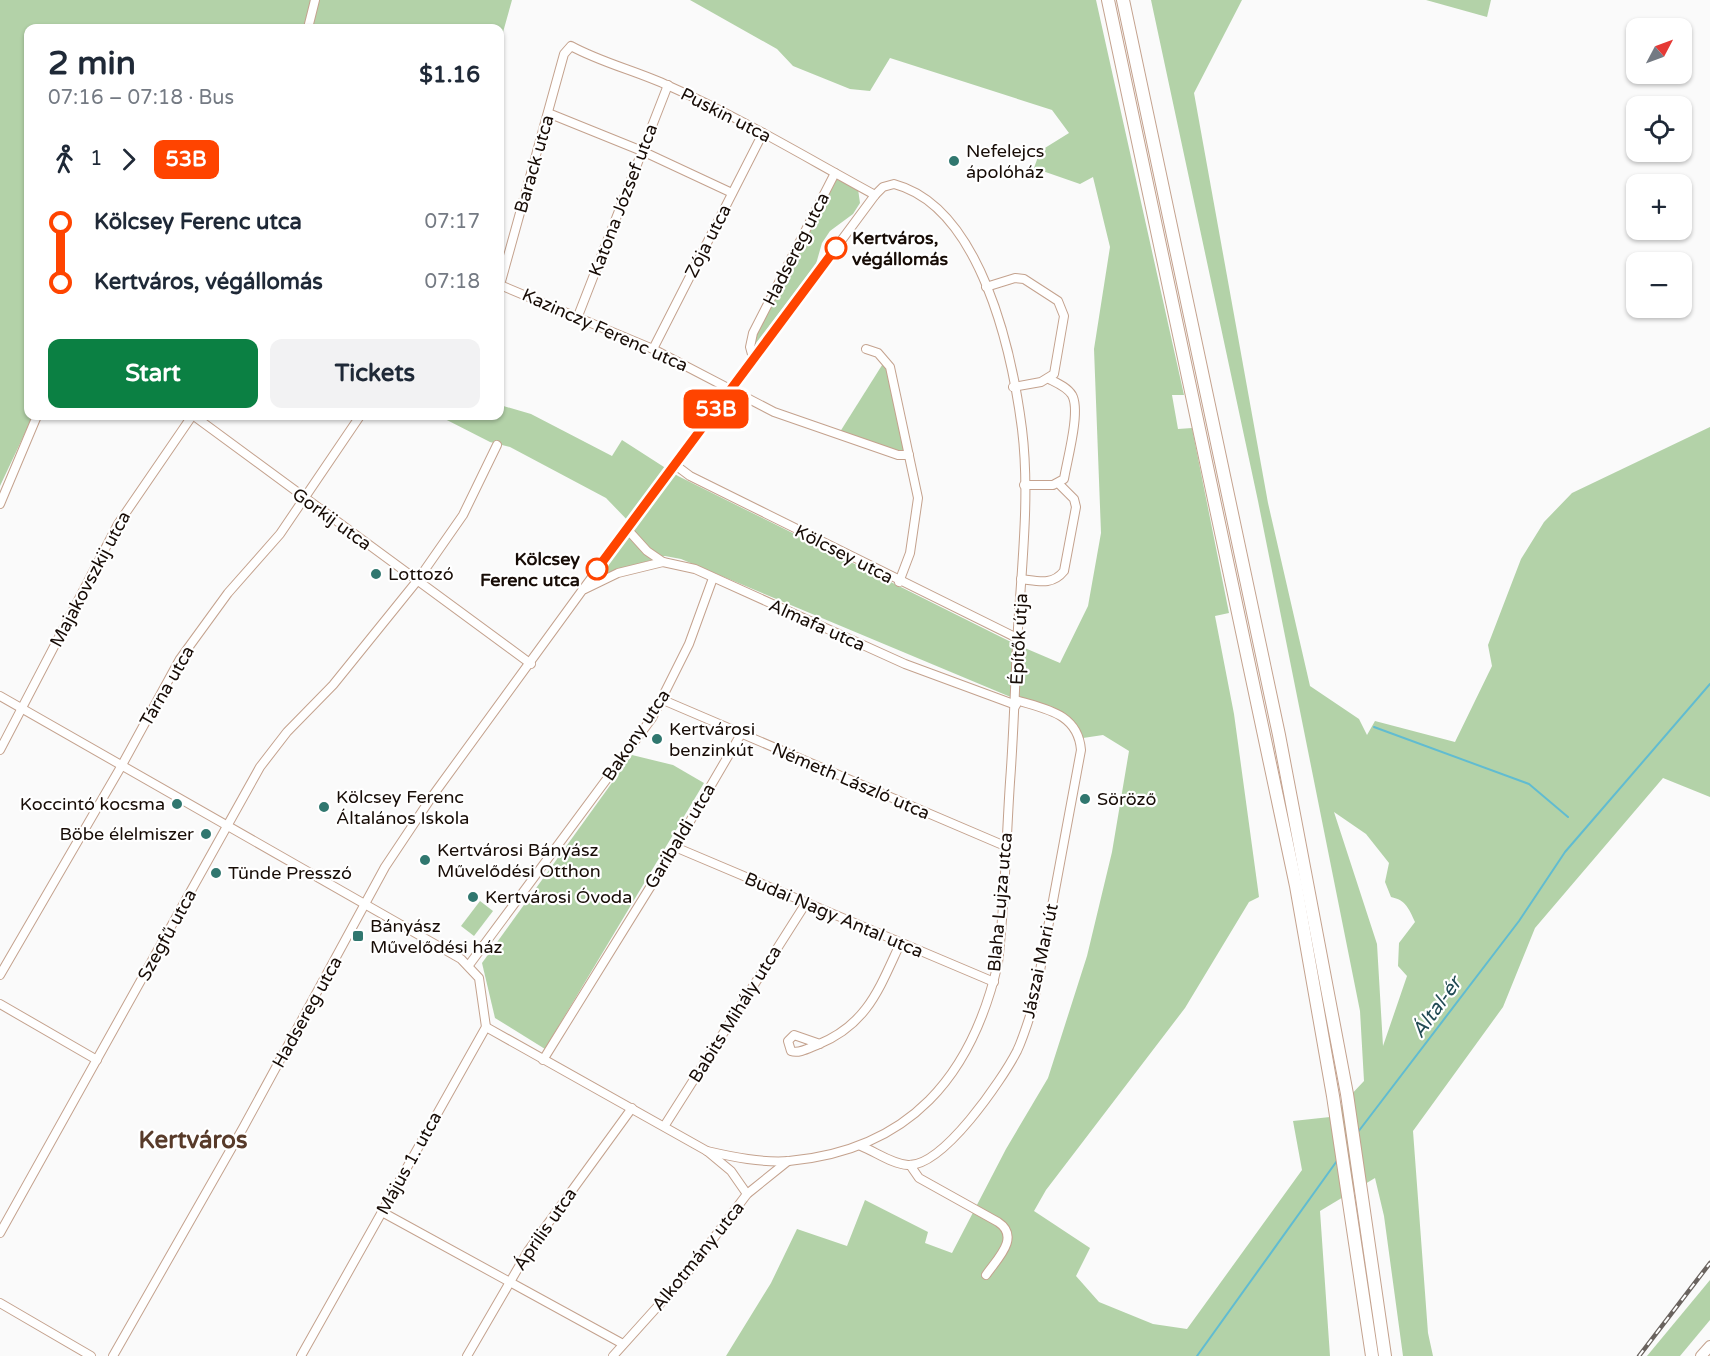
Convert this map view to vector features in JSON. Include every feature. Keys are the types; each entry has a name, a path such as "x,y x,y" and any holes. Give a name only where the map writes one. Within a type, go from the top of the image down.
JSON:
{"highway":[{"path":"1108,0 1280,809 1333,1096 1372,1356"},
{"path":"1123,0 1274,712 1347,1094 1385,1356"}],"main road":[{"path":"1701,1356 1710,1346"}],"street":[{"path":"309,24 315,0"},
{"name":"Puskin utca","path":"571,46 588,55 668,85 763,133 875,195"},
{"name":"Barack utca","path":"504,271 564,54 571,46"},
{"name":"Katona József utca","path":"578,316 668,85"},
{"path":"548,114 642,151 732,193"},
{"name":"Zója utca","path":"653,349 763,133"},
{"name":"Hadsereg utca","path":"753,358 750,347 753,333 835,173"},
{"name":"Építők útja","path":"883,188 894,184 933,204 962,235 986,287 1005,345 1022,429 1024,485 1016,702"},
{"name":"Hadsereg utca","path":"113,1356 243,1128 385,867 431,798 531,664 580,591 628,530 674,464 875,195 883,188"},
{"path":"986,287 1015,278 1024,279 1058,301 1064,315 1054,374 1049,379 1013,387"},
{"name":"Kazinczy Ferenc utca","path":"504,287 653,349 774,412 817,429 898,455 909,455"},
{"path":"866,349 878,353 890,367 918,498 910,553 899,582"},
{"path":"1024,485 1059,484 1064,479 1076,407 1072,395 1065,387 1049,379"},
{"path":"0,504 35,420"},
{"name":"Majakovszkij utca","path":"0,750 23,710 118,524 138,490 190,420"},
{"name":"Gorkij utca","path":"198,420 531,664"},
{"name":"Tárna utca","path":"0,975 122,765 180,659 228,593 280,534 357,420"},
{"name":"Szegfű utca","path":"0,1233 260,767 287,732 333,685 417,581 463,515 497,445"},
{"name":"Kölcsey utca","path":"674,464 690,476 899,582 1017,638"},
{"name":"Építők útja","path":"1021,579 1050,582 1058,579 1064,572 1076,507 1074,499 1059,484"},
{"name":"Almafa utca","path":"628,530 647,551 663,562 689,567 904,664 1016,702"},
{"path":"580,591 618,573 663,562"},
{"name":"Bakony utca","path":"469,965 663,700 689,644 713,578"},
{"path":"0,696 469,965 479,978 486,1027"},
{"name":"Németh László utca","path":"663,700 1005,846"},
{"name":"Blaha Lujza utca","path":"707,1151 756,1160 788,1161 861,1146 897,1126 925,1105 940,1089 972,1041 989,1002 994,982 1000,944 1016,702"},
{"name":"Jászai Mari út","path":"910,1165 923,1162 940,1151 991,1092 1018,1049 1034,1003 1081,750 1077,730 1066,717 1016,702"},
{"name":"Garibaldi utca","path":"543,1060 675,847 741,734"},
{"name":"Budai Nagy Antal utca","path":"675,847 994,982"},
{"name":"Babits Mihály utca","path":"665,1125 806,903"},
{"path":"819,1044 848,1029 867,1010 900,944"},
{"path":"0,1004 97,1060"},
{"name":"Blaha Lujza utca","path":"486,1027 665,1125 707,1151 731,1171 747,1194"},
{"name":"Május 1. utca","path":"301,1356 486,1027"},
{"name":"Április utca","path":"467,1356 509,1280 632,1108"},
{"path":"861,1146 910,1165 918,1178 998,1222 1007,1230 1009,1236 1007,1243 986,1275"},
{"name":"Alkotmány utca","path":"613,1356 685,1276 747,1194 788,1161"},
{"path":"382,1212 623,1344"},
{"path":"0,1303 91,1356"}],"green space":[{"path":"0,0 512,0 504,29 504,24 24,24 24,420 31,420 0,486"},
{"path":"690,0 1096,0 1184,395 1172,395 1178,429 1192,428 1229,613 1215,616 1234,714 1259,897 1249,902 1185,1008 1046,1190 1034,1211 1090,1248 1076,1276 1099,1302 1153,1324 1187,1329 1302,1170 1293,1121 1330,1117 1364,1081 1360,1011 1258,501 1151,0 1242,0 1194,93 1268,503 1310,686 1359,719 1367,735 1375,721 1455,742 1492,666 1488,645 1521,559 1544,522 1572,493 1710,427 1710,797 1663,778 1535,928 1503,1007 1413,1131 1428,1333 1433,1356 1403,1356 1384,1216 1375,1178 1320,1211 1330,1356 726,1356 771,1283 797,1229 847,1246 865,1200 928,1232 925,1243 952,1253 1006,1149 1048,1078 1087,956 1112,852 1129,751 1103,735 1083,738 1068,720 1053,710 1013,698 681,559 665,556 601,575 600,572 634,527 606,498 510,447 490,442 447,420 504,420 504,406 531,414 612,456 622,440 678,476 1011,642 1060,663 1088,606 1101,533 1094,349 1110,247 1093,177 1080,184 1034,168 1040,151 1069,133 1052,110 890,58 870,91 850,89 793,66 777,49","holes":["1334,812 1366,834 1389,863 1385,882 1391,897 1404,903 1415,922 1399,943 1398,966 1407,976 1383,1046 1377,944"]},
{"path":"1426,0 1491,0 1487,17"},
{"path":"836,179 858,189 860,203 853,214 830,231 822,243 816,264 750,351 756,334"},
{"path":"884,362 887,363 905,452 896,453 838,435"},
{"path":"632,755 673,765 704,783 545,1049 495,1018 482,963"},
{"path":"480,901 493,911 474,936 461,926"},
{"path":"1710,1280 1710,1320 1680,1356 1647,1356"}],"waterway":[{"name":"Által-ér","path":"1358,1132 1519,921 1565,852 1710,684"},
{"path":"1374,727 1529,784 1568,817"},
{"name":"Által-ér","path":"1197,1356 1339,1158"}],"railway":[{"path":"1639,1356 1710,1263"}],"bus line":[{"name":"53B","path":"597,569 836,248"}],"place":[{"name":"Nefelejcs ápolóház","path":"954,161"},
{"name":"Kertváros, végállomás","path":"836,248"},
{"name":"Kölcsey Ferenc utca","path":"597,569"},
{"name":"Lottozó","path":"376,574"},
{"name":"Kertvárosi benzinkút","path":"657,739"},
{"name":"Söröző","path":"1085,799"},
{"name":"Koccintó kocsma","path":"177,804"},
{"name":"Kölcsey Ferenc Általános Iskola","path":"324,807"},
{"name":"Böbe élelmiszer","path":"206,834"},
{"name":"Kertvárosi Bányász Művelődési Otthon","path":"425,860"},
{"name":"Tünde Presszó","path":"216,873"},
{"name":"Kertvárosi Óvoda","path":"473,897"},
{"name":"Bányász Művelődési ház","path":"358,936"}],"district":[{"name":"Kertváros","path":"193,1140"}]}
